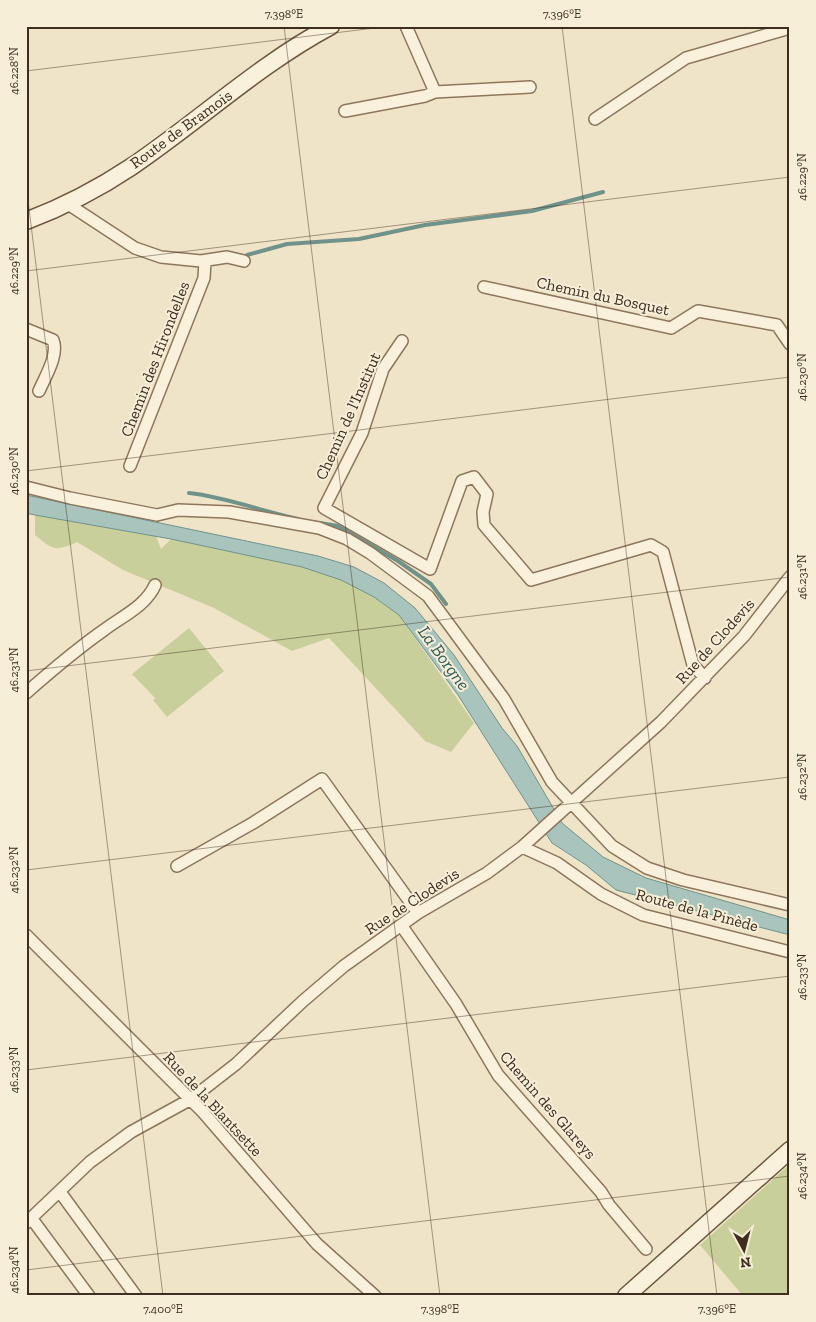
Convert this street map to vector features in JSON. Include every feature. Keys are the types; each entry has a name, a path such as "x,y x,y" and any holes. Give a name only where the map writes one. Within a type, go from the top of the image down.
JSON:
{"street":[{"name":"Route de Bramois","path":"26,221 68,204 132,166 278,58 330,26"},
{"path":"406,26 435,92"},
{"path":"595,118 686,58 790,28"},
{"path":"345,111 425,96 435,92 530,87"},
{"path":"68,204 134,248 162,258 205,261 227,257 244,261"},
{"name":"Chemin des Hirondelles","path":"130,466 204,278 205,261"},
{"name":"Chemin du Bosquet","path":"484,287 671,328 698,311 777,325 790,344"},
{"path":"26,329 53,340 54,344 53,355 39,391"},
{"name":"Chemin de l'Institut","path":"402,341 384,369 362,433 324,508 430,569 462,481 474,477 486,494 483,512 484,526 531,580 651,545 664,552 693,665 705,678"},
{"path":"26,486 157,515 178,510 229,512 319,528 370,553 428,596 504,698 552,782 568,805 612,846 647,868 683,880 790,905"},
{"name":"Rue de Clodevis","path":"29,1221 90,1162 130,1132 191,1099 236,1064 303,1001 344,966 418,913 487,873 522,847 661,722 705,678 744,636 790,577"},
{"path":"26,693 103,630 130,612 152,593 155,585"},
{"path":"177,866 253,823 322,780 418,913"},
{"name":"Route de la Pinède","path":"522,847 557,863 601,894 643,916 790,952"},
{"name":"Chemin des Glareys","path":"401,925 456,1004 498,1074 596,1185 646,1249"},
{"name":"Rue de la Blantsette","path":"26,935 191,1099 317,1244 376,1296"},
{"path":"626,1296 790,1150"},
{"path":"60,1192 136,1296"},
{"path":"29,1221 89,1296"}],"green space":[{"path":"35,515 156,536 161,549 171,539 302,567 341,580 374,597 399,615 474,723 451,752 425,741 329,638 292,651 214,608 123,570 77,542 59,548 46,544 35,535"},
{"path":"189,628 224,671 167,717 153,700 155,698 132,674"},
{"path":"790,1164 790,1296 743,1296 700,1245"}],"water":[{"name":"La Borgne","path":"26,495 318,556 354,567 384,583 415,608 454,655 502,728 517,746 562,823 603,857 646,878 790,920 790,935 616,890 586,865 552,843 458,695 399,615 374,597 341,580 302,567 171,539 26,513"}],"waterway":[{"path":"247,255 287,244 359,239 425,225 532,211 603,192"},
{"path":"189,493 298,519"},
{"path":"320,523 338,526 398,561 431,584 446,604"}]}
